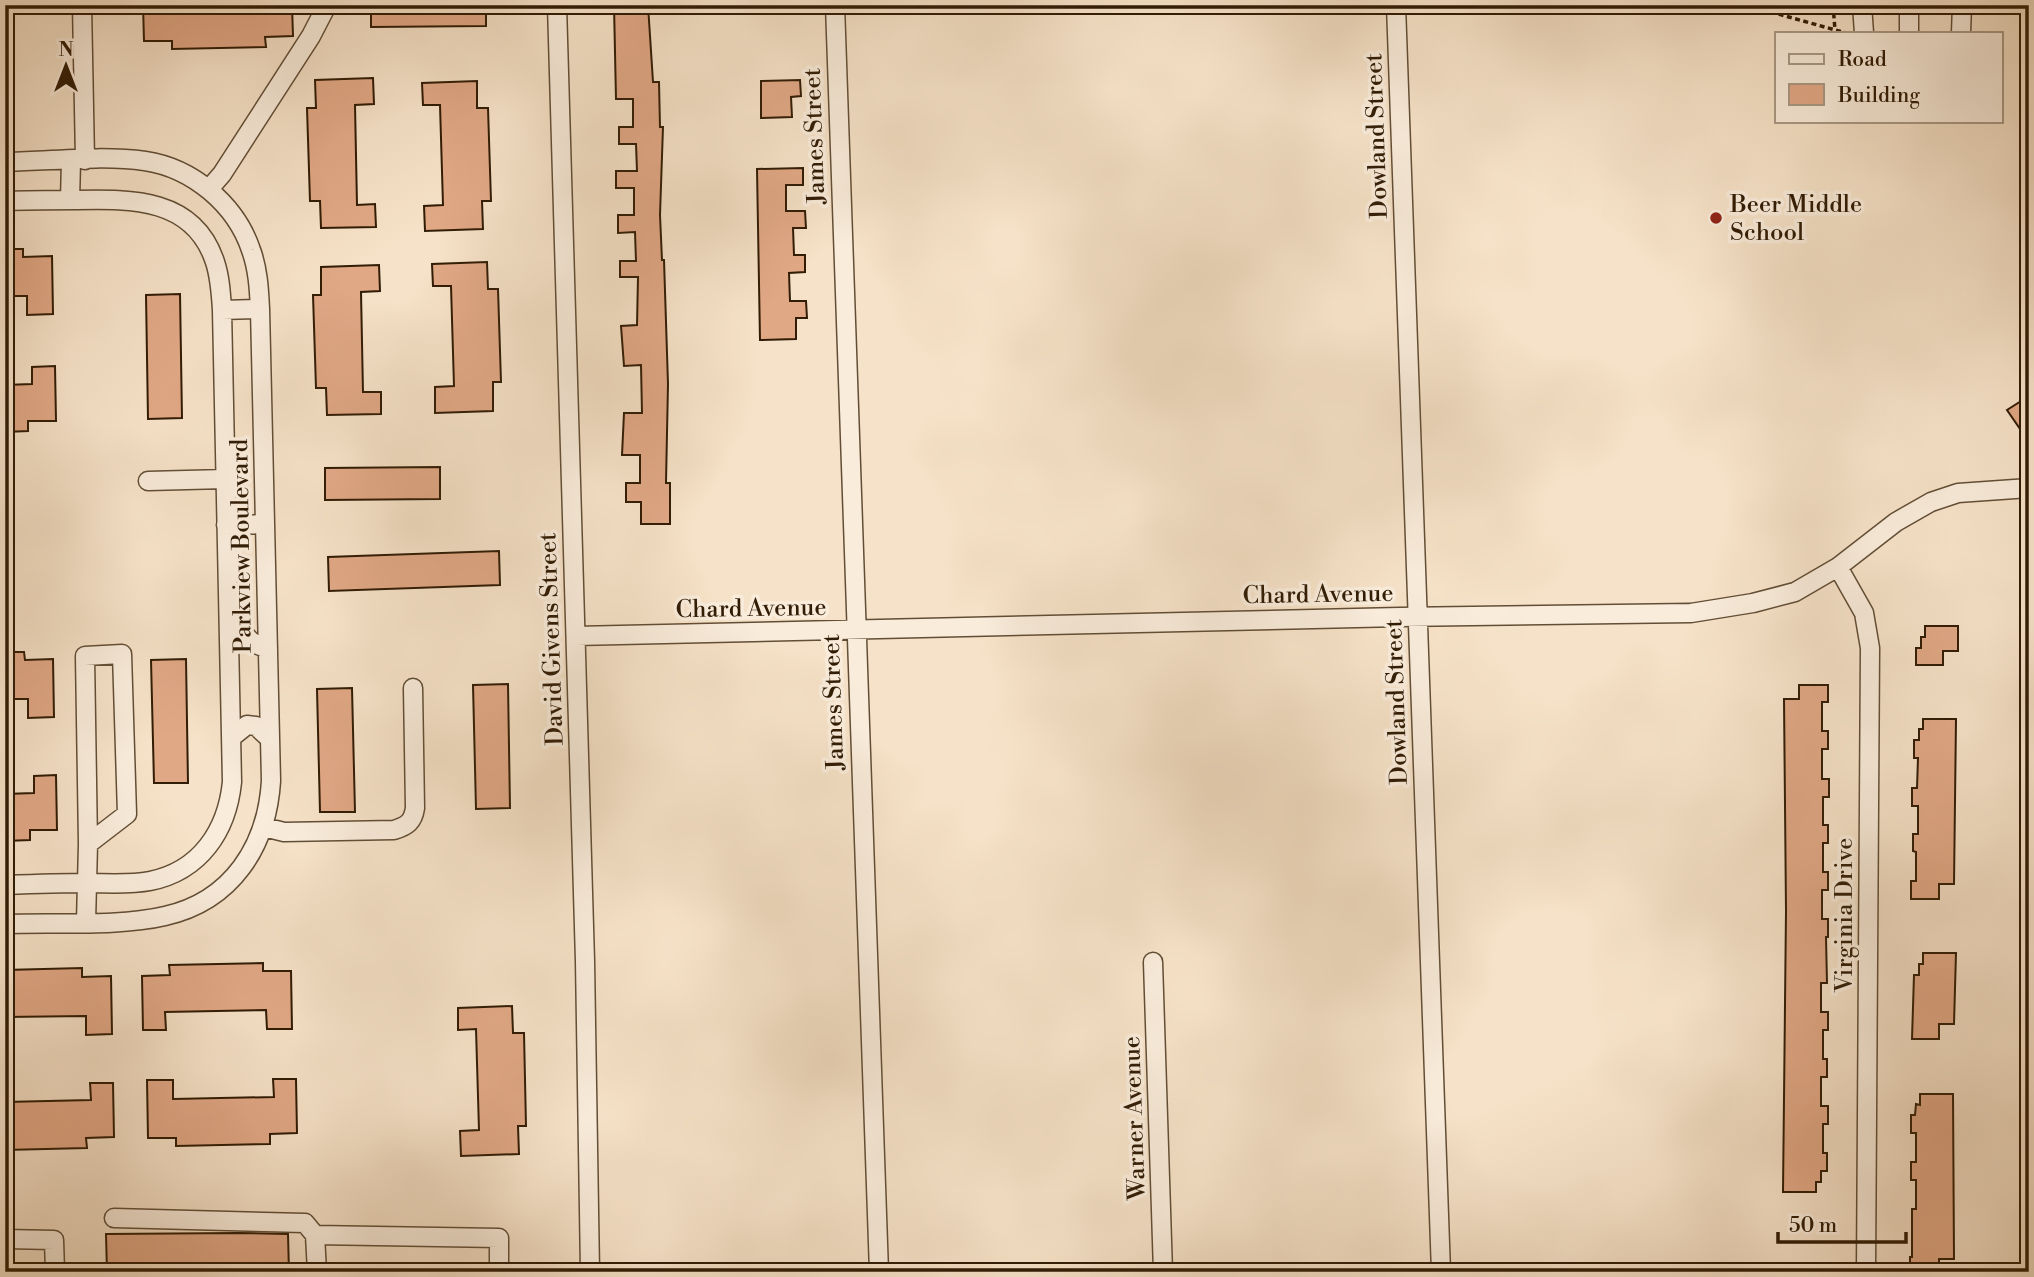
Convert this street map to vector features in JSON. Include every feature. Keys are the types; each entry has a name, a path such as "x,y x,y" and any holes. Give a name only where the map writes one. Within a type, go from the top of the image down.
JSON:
{"street":[{"path":"70,200 78,160 82,5"},
{"path":"209,189 222,174 301,52 327,5"},
{"name":"David Givens Street","path":"557,5 585,961 590,1272"},
{"name":"James Street","path":"835,5 879,1272"},
{"name":"Dowland Street","path":"1396,5 1441,1272"},
{"path":"1862,5 1864,32"},
{"path":"1909,5 1909,32"},
{"path":"1961,32 1962,5"},
{"name":"Parkview Boulevard","path":"5,162 123,159 165,165 209,189 233,216 247,240 257,272 260,309 271,795 264,827 254,850 240,871 217,893 201,903 186,910 146,920 5,924"},
{"name":"Parkview Boulevard","path":"5,201 139,200 173,211 204,238 214,260 220,283 222,310 232,737 231,798 219,830 204,852 182,871 158,879 125,883 5,885"},
{"path":"222,310 260,309"},
{"path":"148,481 225,479"},
{"name":"Chard Avenue","path":"576,636 1691,613 1753,603 1796,592 1838,567 1896,522 1931,502 1958,493 2029,488"},
{"path":"226,525 265,524"},
{"name":"Virginia Drive","path":"1838,567 1860,602 1870,648 1866,1272"},
{"path":"228,590 248,640 253,645 268,648"},
{"path":"86,922 89,844 85,656 122,654 127,814 89,844"},
{"path":"264,827 284,832 394,830 405,827 413,819 415,808 413,688"},
{"path":"232,737 247,725 256,726 270,739"},
{"name":"Warner Avenue","path":"1153,962 1163,1272"},
{"path":"114,1218 305,1223 315,1235 317,1272"},
{"path":"315,1235 499,1238 499,1272"},
{"path":"5,1239 54,1240 55,1272"}],"path":[{"path":"1746,5 1842,32"},
{"path":"1833,5 1835,30"}],"building":[{"path":"143,5 292,5 293,36 265,37 266,47 172,49 172,41 144,41"},
{"path":"371,5 486,5 486,26 371,27"},
{"path":"614,5 648,5 653,82 659,82 660,127 663,127 660,215 668,384 666,483 670,483 670,524 641,524 641,502 626,502 626,483 640,483 640,455 622,455 624,413 642,413 641,365 624,366 621,326 637,325 638,277 620,277 620,261 636,261 635,232 618,233 618,215 634,215 634,188 616,188 616,171 637,171 636,144 619,144 619,127 633,127 633,99 616,99"},
{"path":"373,78 374,104 355,105 357,205 375,204 376,227 321,228 320,201 310,201 307,108 316,108 315,80"},
{"path":"800,80 801,96 791,97 792,117 761,118 761,81"},
{"path":"477,81 477,108 488,108 491,201 482,201 483,229 425,231 424,206 443,205 440,105 423,105 422,83"},
{"path":"803,168 803,185 786,185 786,211 805,211 806,228 793,228 794,255 805,255 805,272 789,273 790,301 806,301 807,318 796,318 796,339 760,340 757,169"},
{"path":"5,249 23,249 23,257 52,256 53,314 27,315 27,296 5,296"},
{"path":"487,262 488,289 498,289 501,382 493,382 493,411 435,413 435,387 454,386 451,286 433,286 432,264"},
{"path":"379,265 380,291 361,292 363,392 381,392 381,414 327,415 326,388 316,388 313,295 321,295 321,267"},
{"path":"180,294 182,418 148,419 146,295"},
{"path":"55,366 56,421 28,421 28,431 5,432 5,385 32,384 32,367"},
{"path":"2029,396 2029,442 2007,410"},
{"path":"440,467 440,499 325,500 325,468"},
{"path":"499,551 500,585 329,591 328,557"},
{"path":"1925,626 1958,626 1958,651 1943,651 1943,665 1916,665 1916,648 1921,648"},
{"path":"5,652 24,652 25,660 53,659 54,717 28,718 28,699 5,699"},
{"path":"186,659 188,783 154,783 151,660"},
{"path":"508,684 510,808 476,809 473,685"},
{"path":"1799,685 1828,685 1828,702 1822,702 1822,731 1828,731 1828,749 1822,749 1822,779 1829,779 1829,797 1823,797 1823,825 1828,825 1828,843 1823,843 1823,872 1828,872 1828,890 1822,890 1822,919 1828,919 1827,983 1821,983 1821,1012 1828,1012 1828,1030 1823,1030 1823,1059 1827,1059 1827,1077 1821,1077 1821,1106 1828,1106 1828,1124 1823,1124 1823,1153 1827,1153 1827,1171 1821,1171 1821,1182 1816,1182 1816,1192 1783,1192 1786,911 1784,699 1799,699"},
{"path":"352,688 355,812 320,812 317,689"},
{"path":"1923,719 1956,719 1954,884 1939,884 1939,899 1911,899 1911,881 1916,881 1913,834 1918,834 1918,806 1912,806 1912,788 1917,788 1918,758 1914,758 1914,740 1919,740"},
{"path":"56,775 57,830 30,830 30,840 5,841 5,794 34,793 34,776"},
{"path":"1923,953 1956,953 1954,1024 1939,1024 1939,1039 1912,1039 1914,975 1919,975"},
{"path":"263,963 263,971 291,971 292,1029 267,1029 266,1010 165,1012 166,1030 143,1030 142,976 170,975 169,965"},
{"path":"82,968 82,977 111,976 112,1034 86,1035 86,1016 5,1017 5,970"},
{"path":"512,1006 513,1033 524,1033 526,1126 518,1126 519,1154 461,1156 460,1131 479,1130 476,1029 458,1030 458,1008"},
{"path":"273,1079 296,1079 297,1133 270,1134 270,1144 176,1146 176,1138 148,1138 147,1080 173,1080 173,1099 274,1097"},
{"path":"90,1083 113,1083 114,1137 86,1138 87,1148 5,1150 5,1102 91,1100"},
{"path":"1920,1094 1953,1094 1954,1259 1939,1259 1939,1272 1910,1272 1912,1209 1916,1209 1916,1180 1911,1180 1911,1162 1916,1162 1916,1133 1911,1133 1911,1115 1915,1115 1916,1104 1920,1105"},
{"path":"106,1234 288,1234 289,1272 107,1272"}],"place":[{"name":"Beer Middle School","path":"1716,218"}]}
